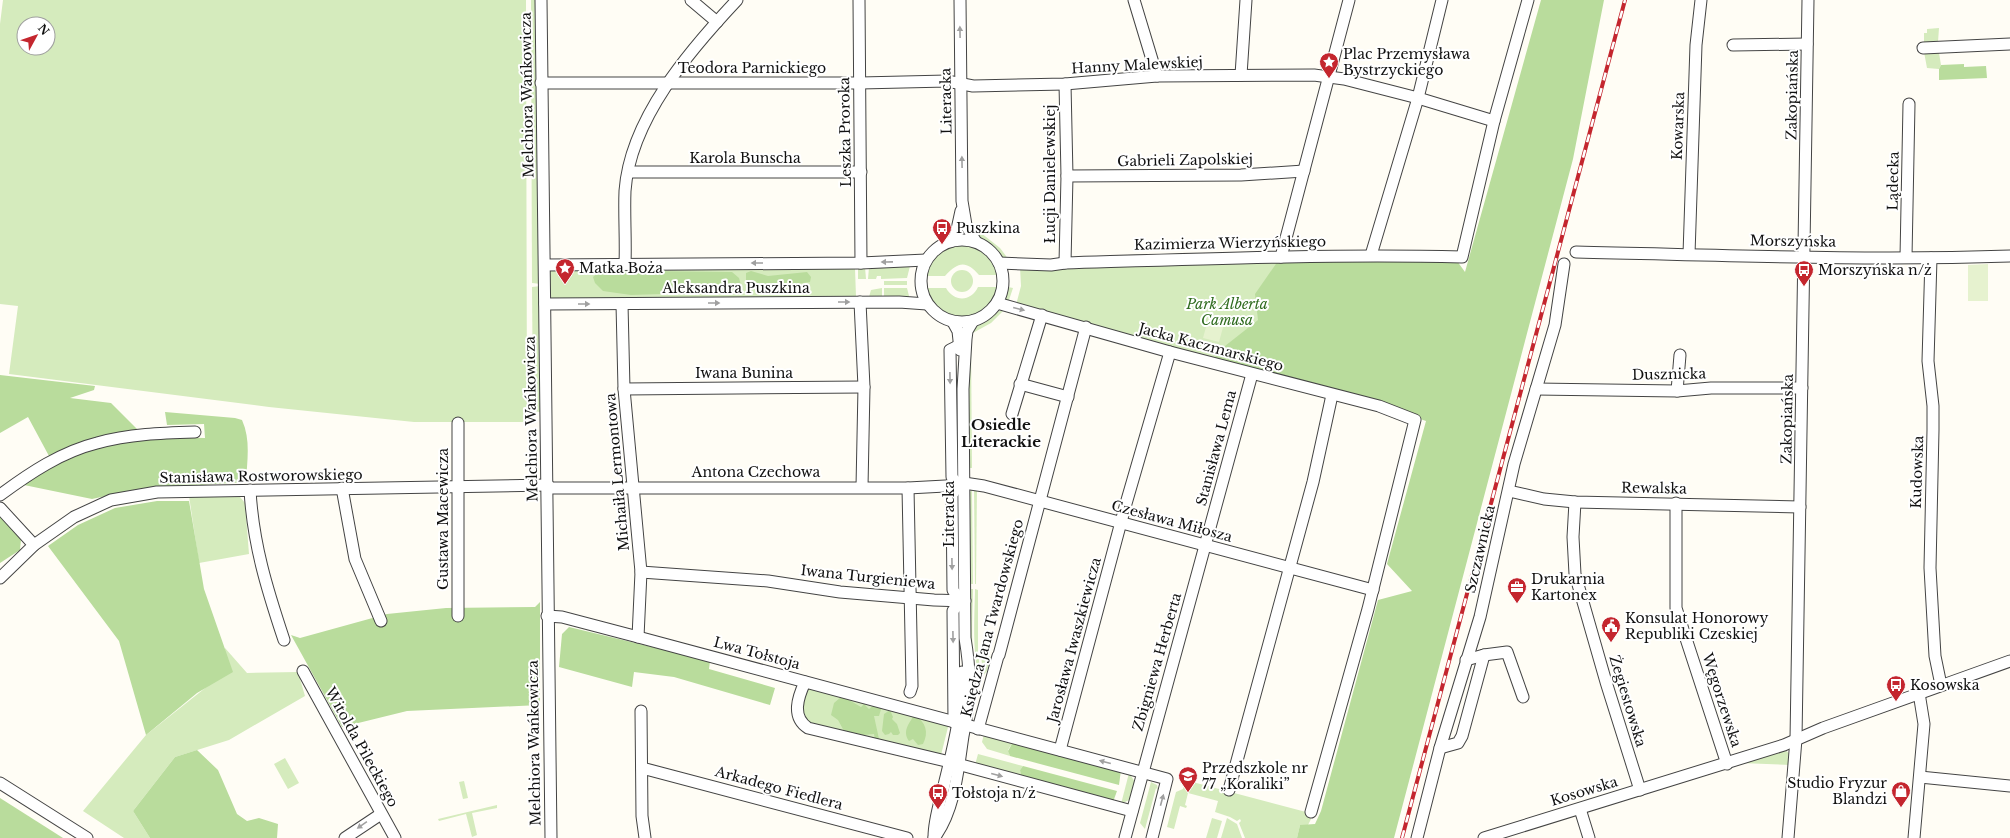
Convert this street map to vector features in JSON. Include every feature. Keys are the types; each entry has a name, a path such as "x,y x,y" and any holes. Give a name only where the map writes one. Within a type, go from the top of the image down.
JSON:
{"street":[{"name":"Melchiora Wańkowicza","path":"541,0 548,487 550,838"},
{"path":"691,0 717,22"},
{"path":"625,264 625,190 629,172 645,122 667,83 737,0"},
{"name":"Leszka Proroka","path":"859,0 862,263"},
{"name":"Literacka","path":"960,0 962,201 966,225 976,242"},
{"path":"1134,0 1157,76"},
{"path":"1240,75 1246,0"},
{"path":"1281,257 1348,0"},
{"path":"1371,255 1418,98 1442,0"},
{"path":"1494,121 1528,0"},
{"name":"Kowarska","path":"1689,254 1696,45 1701,0"},
{"name":"Zakopiańska","path":"1788,838 1796,739 1808,0"},
{"path":"1733,45 1807,44"},
{"path":"1923,48 2010,44"},
{"name":"Hanny Malewskiej","path":"961,85 1065,84 1157,76 1329,76 1418,98 1494,121"},
{"name":"Teodora Parnickiego","path":"541,83 860,83 947,81 961,85"},
{"name":"Łucji Danielewskiej","path":"1065,84 1067,176 1065,263"},
{"name":"Lądecka","path":"1906,257 1909,104"},
{"name":"Kazimierza Wierzyńskiego","path":"999,263 1051,265 1065,263 1371,255 1462,257 1494,121"},
{"name":"Gabrieli Zapolskiej","path":"1067,176 1212,176 1304,171"},
{"name":"Karola Bunscha","path":"629,172 861,172"},
{"name":"Literacka","path":"952,241 958,226 962,201"},
{"path":"960,240 976,242 994,254 999,263 1004,285 997,304 991,311 973,321 953,322 939,315 928,304 921,286 922,269 926,260 937,248 952,241 960,240"},
{"name":"Morszyńska","path":"1576,252 1804,257 1931,258 2010,256"},
{"name":"Kudowska","path":"1931,258 1928,361 1934,430 1930,568 1935,656 1941,685"},
{"name":"Aleksandra Puszkina","path":"545,265 862,263 926,260"},
{"name":"Szczawnicka","path":"1417,838 1440,748 1480,617 1514,464 1555,325 1564,264"},
{"path":"860,302 864,387 862,487"},
{"name":"Aleksandra Puszkina","path":"545,304 860,302 928,304"},
{"name":"Michaiła Lermontowa","path":"622,304 624,389 641,572 638,637"},
{"name":"Jacka Kaczmarskiego","path":"997,304 1042,315 1252,374 1379,406 1415,420 1373,590"},
{"path":"1012,414 1042,315"},
{"name":"Literacka","path":"962,601 952,590 952,495 962,484 963,389 966,339 967,332 973,321"},
{"name":"Literacka","path":"953,322 958,331 963,389"},
{"name":"Księdza Jana Twardowskiego","path":"978,728 998,656 1000,655 1086,328"},
{"path":"960,345 950,350 952,477 962,484"},
{"name":"Jarosława Iwaszkiewicza","path":"1060,750 1125,507 1170,352"},
{"path":"1677,391 1680,355"},
{"name":"Stanisława Lema","path":"1205,545 1252,374"},
{"path":"1020,384 1068,397"},
{"name":"Iwana Bunina","path":"624,389 864,387"},
{"name":"Dusznicka","path":"1536,389 1677,391 1711,388 1802,388"},
{"path":"1229,790 1312,482 1332,395"},
{"name":"Gustawa Macewicza","path":"458,422 458,616"},
{"path":"0,495 40,467 85,446 143,434 195,432"},
{"name":"Antona Czechowa","path":"548,487 908,488 962,484"},
{"name":"Czesława Miłosza","path":"962,484 981,485 1373,590"},
{"name":"Stanisława Rostworowskiego","path":"0,578 34,545 74,517 112,500 158,492 342,488 548,487"},
{"path":"342,488 355,559 381,621"},
{"path":"908,488 912,686 910,692"},
{"path":"250,490 252,520 259,563 284,640"},
{"name":"Rewalska","path":"1509,491 1544,499 1575,502 1676,503 1800,507"},
{"name":"Żegiestowska","path":"1575,502 1575,574 1608,689 1640,790"},
{"name":"Węgorzewska","path":"1676,503 1676,608 1727,764"},
{"path":"0,508 34,545"},
{"name":"Zbigniewa Herberta","path":"1125,838 1205,545"},
{"name":"Iwana Turgieniewa","path":"641,572 768,580 840,592 962,601"},
{"path":"1311,812 1373,590"},
{"path":"934,838 939,831 948,808 959,723 962,678 962,647 965,638 962,601"},
{"path":"959,723 953,611 962,601"},
{"name":"Lwa Tołstoja","path":"548,616 562,617 1168,779 1152,838"},
{"path":"1466,660 1484,654 1507,652 1523,696"},
{"path":"1440,748 1458,743 1462,736 1484,654"},
{"name":"Kosowska","path":"1484,838 1517,833 1580,809 1784,745 1796,739 2010,660"},
{"name":"Witolda Pileckiego","path":"303,671 394,838"},
{"path":"805,682 797,709 800,720 808,728 954,763 1132,811"},
{"path":"1914,838 1924,724 1919,694"},
{"path":"641,711 642,816 645,838"},
{"name":"Arkadego Fiedlera","path":"642,768 908,838"},
{"path":"1920,777 2010,786"},
{"path":"0,783 87,838"},
{"path":"1580,809 1589,838"},
{"path":"345,838 381,814"}],"green space":[{"path":"3,0 526,0 527,422 414,422 269,407 9,374 18,306 0,304 0,24"},
{"path":"531,0 538,0 541,284 532,283"},
{"path":"1541,0 1604,0 1573,159 1394,838 1297,838 1300,825 1315,824 1321,811 1378,600 1412,591 1387,564 1426,421 1362,399 1214,358 1225,346 1258,320 1255,294 1278,261 1457,261 1465,272"},
{"path":"1939,28 1938,42 1924,45 1924,33 1927,33 1927,29"},
{"path":"1924,52 1939,53 1941,65 1939,69 1927,68"},
{"path":"1964,64 1964,67 1986,66 1987,78 1939,80 1939,69 1941,65"},
{"path":"972,227 978,227 981,233 1000,248 1009,260 1002,258 994,248 976,236"},
{"path":"963,244 976,247 986,253 994,263 999,275 979,275 970,267 962,265 954,268 945,276 925,276 933,257 943,249"},
{"name":"Park Alberta Camusa","path":"1292,260 1262,373 1016,305 1021,286 1020,267"},
{"path":"1988,264 1988,301 1968,301 1968,265"},
{"path":"910,266 907,278 881,279 881,276 877,276 876,279 868,279 869,267"},
{"path":"858,267 865,267 866,279 858,279"},
{"path":"855,268 856,297 555,302 549,298 548,272 550,270"},
{"path":"958,270 966,270 973,277 973,285 966,292 958,292 951,285 951,277"},
{"path":"640,271 732,272 739,278 741,285 735,290 724,292 631,295 603,291 595,283 593,277 598,273"},
{"path":"751,271 768,276 807,272 811,277 810,282 763,289 746,283 746,273"},
{"path":"884,281 907,281 907,285 884,285"},
{"path":"541,286 543,413 535,411 533,408 532,287"},
{"path":"978,287 1000,287 995,301 986,311 975,317 963,319 951,317 940,311 931,302 925,288 946,288 953,296 958,298 967,298 975,292"},
{"path":"1008,287 1013,288 1008,303 1004,301"},
{"path":"882,288 882,300 869,297 871,290"},
{"path":"884,288 907,288 910,300 884,300"},
{"path":"1005,309 991,323 971,334 974,326 997,312"},
{"path":"1209,316 1225,320 1219,342 1203,338"},
{"path":"971,343 972,468 968,468 968,373"},
{"path":"0,375 95,386 94,390 70,398 111,403 139,431 65,450 49,456 28,417 0,433"},
{"path":"165,412 235,418 242,420 247,435 248,458 246,482 138,489 92,499 24,485 43,471 73,455 110,444 147,439 205,438 204,424 167,425"},
{"path":"974,488 977,488 976,584 975,584"},
{"path":"972,489 973,584 969,584 969,494"},
{"path":"189,496 240,497 245,503 249,554 199,563"},
{"path":"157,501 189,501 204,589 233,672 197,693 146,735 119,641 48,546 78,525 115,508"},
{"path":"0,515 21,539 20,550 0,563"},
{"path":"969,589 973,589 973,648 976,670 979,678 975,680 970,637"},
{"path":"975,589 978,590 978,653 981,677 978,670 975,648"},
{"path":"540,602 540,705 407,711 342,727 291,635 300,638 387,614 446,608 535,607"},
{"path":"569,627 710,661 709,669 775,688 770,705 674,677 634,672 632,687 559,667 562,634"},
{"path":"225,648 247,673 298,672 305,696 229,740 175,757 133,811 150,838 124,838 83,811 146,735 209,685"},
{"path":"981,653 991,657 987,671 983,676"},
{"path":"808,686 949,723 941,755 807,724 801,709 801,705 803,696"},
{"path":"841,697 861,707 864,704 869,709 875,704 882,706 879,716 874,716 879,739 875,740 874,734 863,735 844,731 838,720 831,715 834,703"},
{"path":"890,710 893,717 892,719 897,724 900,733 898,735 893,735 891,732 885,735 882,731 884,714"},
{"path":"914,715 924,724 926,735 923,744 918,745 913,739 909,741 906,734 907,728"},
{"path":"984,734 1013,742 1008,750 1010,756 987,749 982,742"},
{"path":"1013,742 1121,770 1119,785 1010,756 1008,751"},
{"path":"197,750 218,770 237,814 247,821 259,818 278,824 277,838 150,838 133,811 175,757"},
{"path":"1785,750 1790,754 1791,765 1740,763"},
{"path":"978,754 1023,766 1020,770 1021,777 975,765"},
{"path":"285,758 299,783 288,789 274,764"},
{"path":"1023,766 1117,791 1113,802 1021,777 1020,770"},
{"path":"1129,773 1135,782 1131,799 1121,804"},
{"path":"1185,780 1306,812 1311,819 1308,825 1300,825 1297,838 1245,838 1239,823 1241,821 1240,819 1237,821 1215,812 1218,801 1188,793 1185,805 1187,806 1186,808 1180,806 1174,829 1167,827 1176,792 1183,789"},
{"path":"464,781 468,798 463,799 459,782"},
{"path":"1151,782 1157,785 1158,790 1156,788 1145,829 1140,823"},
{"path":"0,798 63,838 0,838"},
{"path":"497,805 497,808 472,813 477,835 472,837 466,814 439,821 438,819"},
{"path":"1212,818 1222,821 1217,838 1206,838"},
{"path":"1227,818 1237,824 1242,838 1221,838"}],"railway":[{"path":"1402,838 1625,0"}],"place":[{"name":"Plac Przemysława Bystrzyckiego","path":"1329,79"},
{"name":"Puszkina","path":"942,245"},
{"name":"Matka Boża","path":"565,285"},
{"name":"Morszyńska n/ż","path":"1804,287"},
{"name":"Drukarnia Kartonex","path":"1517,604"},
{"name":"Konsulat Honorowy Republiki Czeskiej","path":"1611,643"},
{"name":"Kosowska","path":"1896,702"},
{"name":"Przedszkole nr 77 „Koraliki”","path":"1188,793"},
{"name":"Studio Fryzur Blandzi","path":"1901,808"},
{"name":"Tołstoja n/ż","path":"938,810"}],"district":[{"name":"Osiedle Literackie","path":"1001,434"}]}
